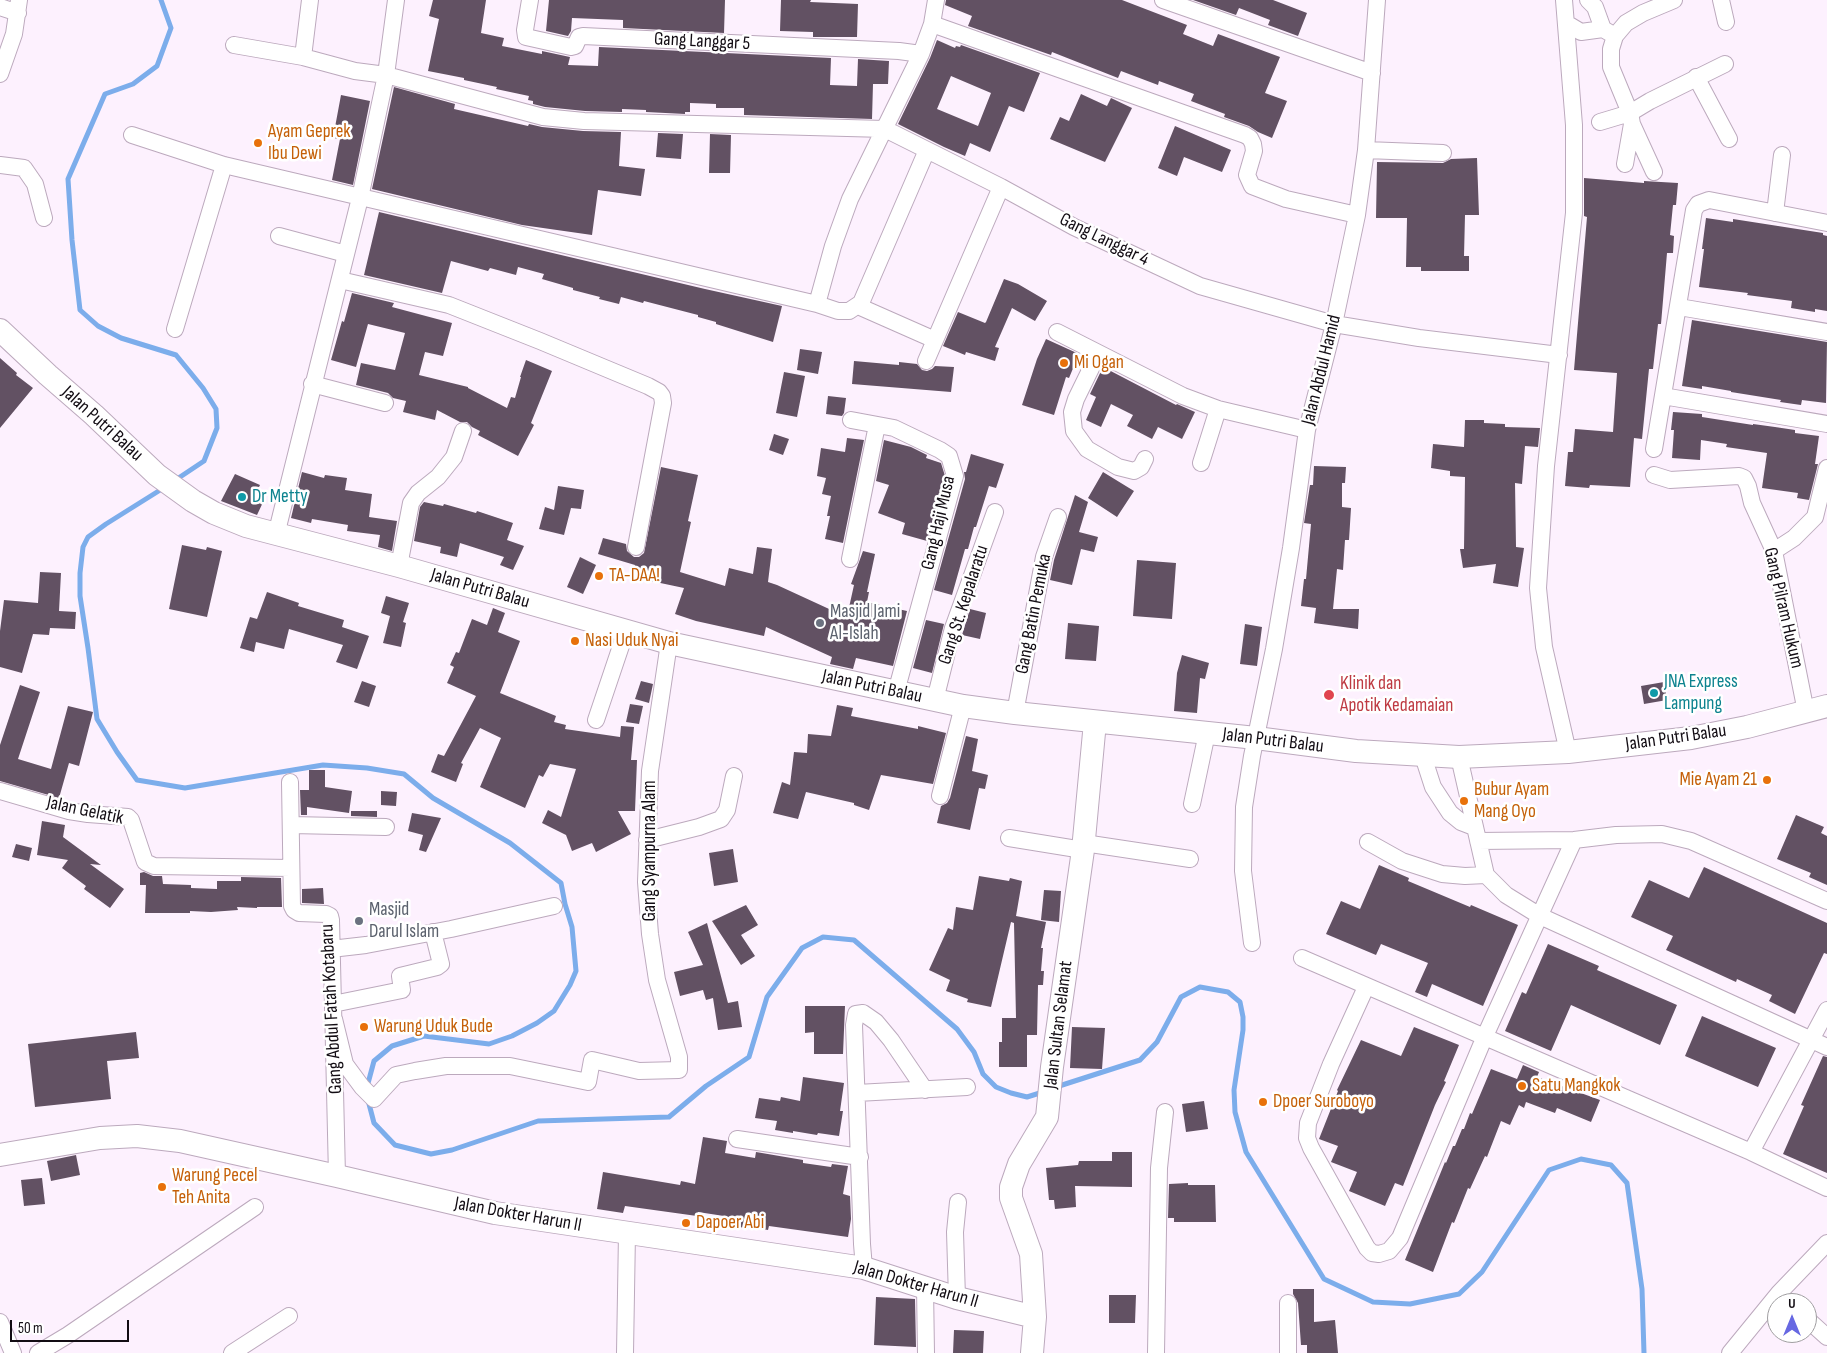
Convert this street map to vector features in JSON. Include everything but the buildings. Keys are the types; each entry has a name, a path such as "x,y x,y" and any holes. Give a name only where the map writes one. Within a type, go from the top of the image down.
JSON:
{"main road":[{"name":"Jalan Putri Balau","path":"0,330 157,475 192,501 214,513 246,526 399,566 669,642 963,706 1095,722 1256,738 1356,751 1459,758 1568,752 1691,738 1747,727 1816,709"},
{"name":"Jalan Sultan Selamat","path":"1032,1353 1035,1317 1031,1254 1011,1198 1011,1187 1019,1164 1048,1117 1052,1067 1083,846 1095,722"},
{"name":"Jalan Dokter Harun II","path":"0,1155 100,1138 137,1136 180,1142 494,1213 864,1268 957,1298 1035,1317"}],"street":[{"path":"303,57 310,0"},
{"path":"276,535 312,384 360,198 386,75 396,0"},
{"name":"Gang Langgar 5","path":"530,0 525,30 526,37 570,47 574,46 579,38 583,36 899,51 921,54"},
{"path":"817,304 832,246 850,199 921,54 932,24 936,0"},
{"path":"1163,0 1372,73"},
{"name":"Jalan Abdul Hamid","path":"1252,942 1244,871 1244,806 1274,648 1307,430 1334,324 1357,216 1366,150 1377,0"},
{"path":"1564,0 1574,125 1574,213 1546,466 1538,588 1544,648 1568,752"},
{"path":"1588,0 1595,7 1609,32 1612,49 1612,67 1631,119 1654,172"},
{"path":"1566,23 1581,32 1609,32 1643,13 1674,0"},
{"path":"1721,0 1726,22"},
{"path":"0,7 19,6 12,40 0,74"},
{"path":"932,24 1245,135 1254,144 1254,151 1247,175 1252,186 1286,199 1357,216"},
{"path":"234,45 303,57 355,71 386,75 543,117 576,121 885,129"},
{"path":"1600,122 1631,119 1650,101 1725,64"},
{"path":"1696,77 1728,139"},
{"path":"1625,164 1631,119"},
{"name":"Gang Langgar 4","path":"885,129 1001,187 1074,227 1200,286 1334,324 1419,338 1559,355"},
{"path":"132,135 224,165 817,304 838,311 849,311 858,306 909,196 927,150"},
{"path":"1366,150 1443,153"},
{"path":"1775,213 1782,155"},
{"path":"0,165 24,168 35,184 44,218"},
{"path":"176,329 224,165"},
{"path":"926,361 1001,187"},
{"path":"1654,449 1694,210 1698,204 1709,200 1827,223"},
{"path":"279,236 346,254"},
{"path":"340,280 449,306 549,344 659,392 663,403 636,548"},
{"path":"858,306 935,340"},
{"path":"1679,306 1827,332"},
{"path":"1057,332 1183,396 1218,409 1307,430"},
{"path":"1098,354 1076,399 1072,412 1074,431 1087,449 1118,467 1134,471 1141,467 1145,459"},
{"path":"312,384 385,403"},
{"path":"1663,396 1827,424"},
{"path":"1201,464 1218,409"},
{"name":"Gang Haji Musa","path":"851,420 894,428 940,450 949,456 955,476 896,692"},
{"path":"850,559 877,425"},
{"path":"399,566 411,503 418,493 438,477 454,457 463,431"},
{"path":"1774,551 1794,538 1815,517 1827,468"},
{"name":"Gang Pilram Hukum","path":"1654,474 1670,480 1739,476 1744,478 1752,503 1774,551 1816,709"},
{"name":"Gang St. Kepalaratu","path":"935,700 953,628 995,512"},
{"name":"Gang Batin Pemuka","path":"1015,713 1044,557 1058,517"},
{"path":"596,720 626,631"},
{"name":"Gang Syampurna Alam","path":"334,1012 345,1064 366,1092 374,1099 396,1075 432,1068 510,1066 588,1082 592,1060 639,1071 680,1070 679,1057 657,980 650,934 646,882 650,771 669,642"},
{"path":"940,796 963,706"},
{"path":"1192,804 1207,733"},
{"path":"1423,756 1433,787 1450,813 1476,834 1574,840 1616,835 1662,834 1691,841 1827,901"},
{"path":"1459,758 1486,875 1506,895 1540,916 1827,1047"},
{"path":"647,840 700,827 721,819 727,810 734,776"},
{"name":"Gang Abdul Fatah Kotabaru","path":"290,782 292,906 299,913 326,914 330,916 337,1176"},
{"name":"Jalan Gelatik","path":"0,790 69,811 103,816 128,817 131,820 145,862 154,866 291,868"},
{"path":"291,825 386,827"},
{"path":"1009,838 1190,859"},
{"path":"1366,987 1331,1064 1307,1130 1311,1148 1367,1248 1379,1254 1390,1251 1400,1238 1485,1036 1574,840"},
{"path":"1368,842 1402,861 1442,874 1486,875"},
{"path":"331,949 433,932 554,906"},
{"path":"334,1012 402,990 400,976 437,967 441,964 433,932"},
{"path":"1302,958 1751,1152 1827,1188"},
{"path":"1751,1152 1827,1010"},
{"path":"864,1268 854,1019 856,1014 863,1013 876,1022 892,1040 925,1090"},
{"path":"857,1094 967,1087"},
{"path":"1156,1353 1159,1168 1165,1112"},
{"path":"737,1139 860,1157"},
{"path":"957,1298 955,1232 958,1202"},
{"path":"38,1353 68,1335 255,1207"},
{"path":"625,1353 627,1233"},
{"path":"1788,1293 1827,1242"},
{"path":"925,1287 926,1353"},
{"path":"1288,1303 1288,1353"},
{"path":"1730,1353 1767,1315"},
{"path":"232,1353 289,1316"},
{"path":"0,1322 13,1353"},
{"path":"1817,1328 1827,1337"}],"waterway":[{"path":"161,0 171,28 157,66 133,84 105,94 68,179 72,240 80,310 98,326 121,338 176,355 203,388 216,409 217,428 204,461 174,481"},
{"path":"165,487 88,537 83,547 80,573 80,596 97,719 137,780 185,788 323,765 367,768 404,774 433,798 510,843 561,883 572,927 576,971 554,1011 537,1023 512,1036 489,1044 424,1036 392,1046 374,1061 367,1087"},
{"path":"368,1100 374,1123 395,1145 431,1154 452,1150 538,1121 669,1117 706,1086 749,1057 767,997 802,948 823,937 854,940 957,1029 974,1052 983,1074 996,1087 1027,1097 1043,1092"},
{"path":"1056,1087 1140,1060 1157,1042 1181,997 1200,987 1228,992 1240,1002 1243,1017 1243,1030 1234,1090 1235,1112 1246,1152 1324,1279 1373,1302 1410,1304 1459,1294 1482,1272 1549,1170 1581,1159 1611,1165 1627,1183 1642,1289 1644,1353"}],"place":[{"name":"Ayam Geprek Ibu Dewi","path":"258,143"},
{"name":"Mi Ogan","path":"1064,363"},
{"name":"Dr Metty","path":"242,497"},
{"name":"TA-DAA!","path":"599,576"},
{"name":"Masjid Jami Al-Islah","path":"820,623"},
{"name":"Nasi Uduk Nyai","path":"575,641"},
{"name":"JNA Express Lampung","path":"1654,693"},
{"name":"Klinik dan Apotik Kedamaian","path":"1329,695"},
{"name":"Mie Ayam 21","path":"1767,780"},
{"name":"Bubur Ayam Mang Oyo","path":"1464,801"},
{"name":"Masjid Darul Islam","path":"359,921"},
{"name":"Warung Uduk Bude","path":"364,1027"},
{"name":"Satu Mangkok","path":"1522,1086"},
{"name":"Dpoer Suroboyo","path":"1263,1102"},
{"name":"Warung Pecel Teh Anita","path":"162,1187"},
{"name":"Dapoer Abi","path":"686,1223"}]}
